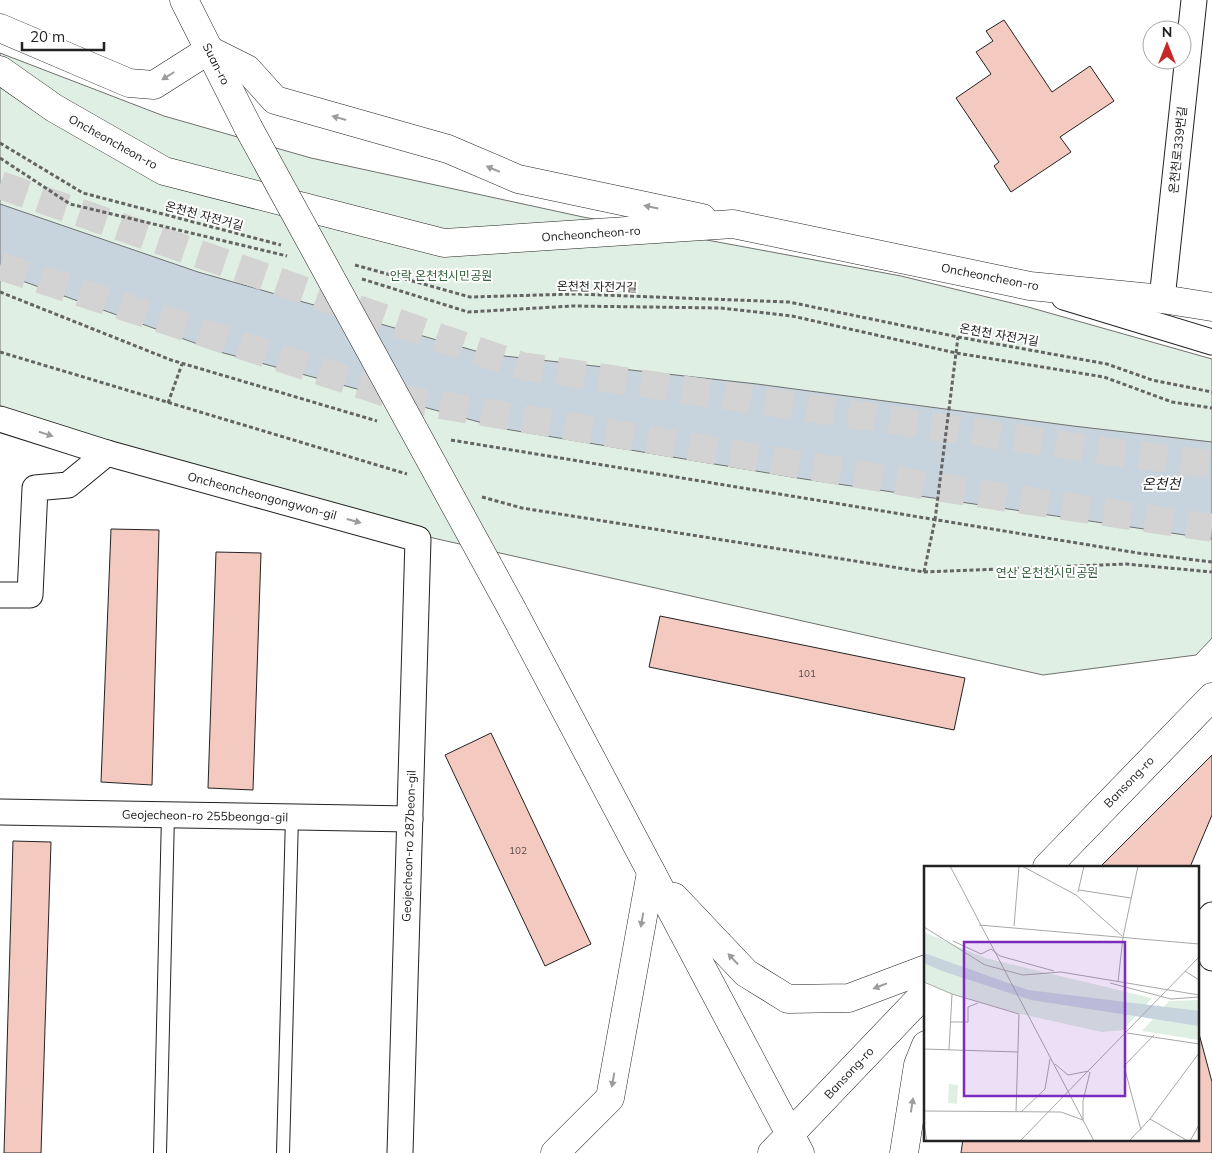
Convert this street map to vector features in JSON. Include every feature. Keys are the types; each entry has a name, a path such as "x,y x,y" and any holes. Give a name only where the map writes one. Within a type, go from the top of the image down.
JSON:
{"main road":[{"name":"Suan-ro","path":"184,0 248,127 513,611 651,872 788,1147"},
{"path":"0,28 129,83 154,85 210,50 247,69 275,100 448,149 518,179 733,224"},
{"name":"Oncheoncheon-ro","path":"0,70 54,108 164,170 444,243 733,224 1030,286 1162,299 1212,307"},
{"name":"Bansong-ro","path":"1048,866 1212,697"},
{"path":"651,872 746,973 788,999 849,998 924,970"},
{"path":"555,1153 610,1098 651,872"},
{"name":"Bansong-ro","path":"788,1147 924,994"},
{"path":"904,1153 918,1065 924,1050"}],"street":[{"name":"온천천로339번길","path":"1162,299 1194,0"},
{"path":"1030,286 1212,342"},
{"name":"Oncheoncheongongwon-gil","path":"0,419 107,453 418,539"},
{"path":"0,595 30,595 35,488 68,485 107,453"},
{"name":"Geojecheon-ro 287beon-gil","path":"400,1153 418,539"},
{"name":"Geojecheon-ro 255beonga-gil","path":"0,812 410,819"},
{"path":"1212,915 1203,925 1212,958"}],"lane":[{"path":"160,1153 168,815"},
{"path":"283,1153 292,817"}],"path":[{"name":"온천천 자전거길","path":"0,142 83,192 282,246"},
{"path":"0,158 70,204 291,257"},
{"name":"온천천 자전거길","path":"348,264 470,297 575,294 789,302 958,337 1107,364 1152,380 1212,392"},
{"path":"356,277 468,312 573,306 720,308 792,316 956,353 1104,377 1172,402 1212,408"},
{"path":"0,292 182,364 386,424"},
{"path":"924,572 935,520 958,337"},
{"path":"0,352 407,474"},
{"path":"168,403 182,364"},
{"path":"443,438 1138,553 1212,562"},
{"path":"474,494 522,508 924,572 1126,564 1212,572"}],"green space":[{"path":"0,53 164,116 311,158 583,217 901,276 1028,307 1212,359 1212,638 1196,655 1043,675 433,538 0,412"}],"water":[{"name":"온천천","path":"0,204 198,272 486,354 757,384 1073,426 1212,442 1212,539 804,479 505,429 220,352 0,273"}],"building":[{"path":"1004,20 1052,92 1090,66 1114,101 1060,137 1071,152 1011,192 994,166 999,162 956,98 991,74 976,52 993,41 986,31"},
{"path":"111,529 159,530 152,785 101,782"},
{"path":"216,552 261,553 253,790 208,788"},
{"path":"660,616 965,678 954,730 649,667"},
{"path":"491,733 591,944 545,966 445,755"},
{"path":"1212,755 1212,815 1190,866 1101,866"},
{"path":"13,841 51,842 41,1153 4,1153"},
{"path":"1200,1037 1212,1082 1212,1153 961,1153 963,1140 1200,1140"}],"tunnel":[{"path":"0,185 522,366 1104,451 1212,464"},
{"path":"0,266 405,399 935,487 1212,528"}],"park label":[{"name":"안락 온천천시민공원","path":"441,276"},
{"name":"연산 온천천시민공원","path":"1047,573"}]}
